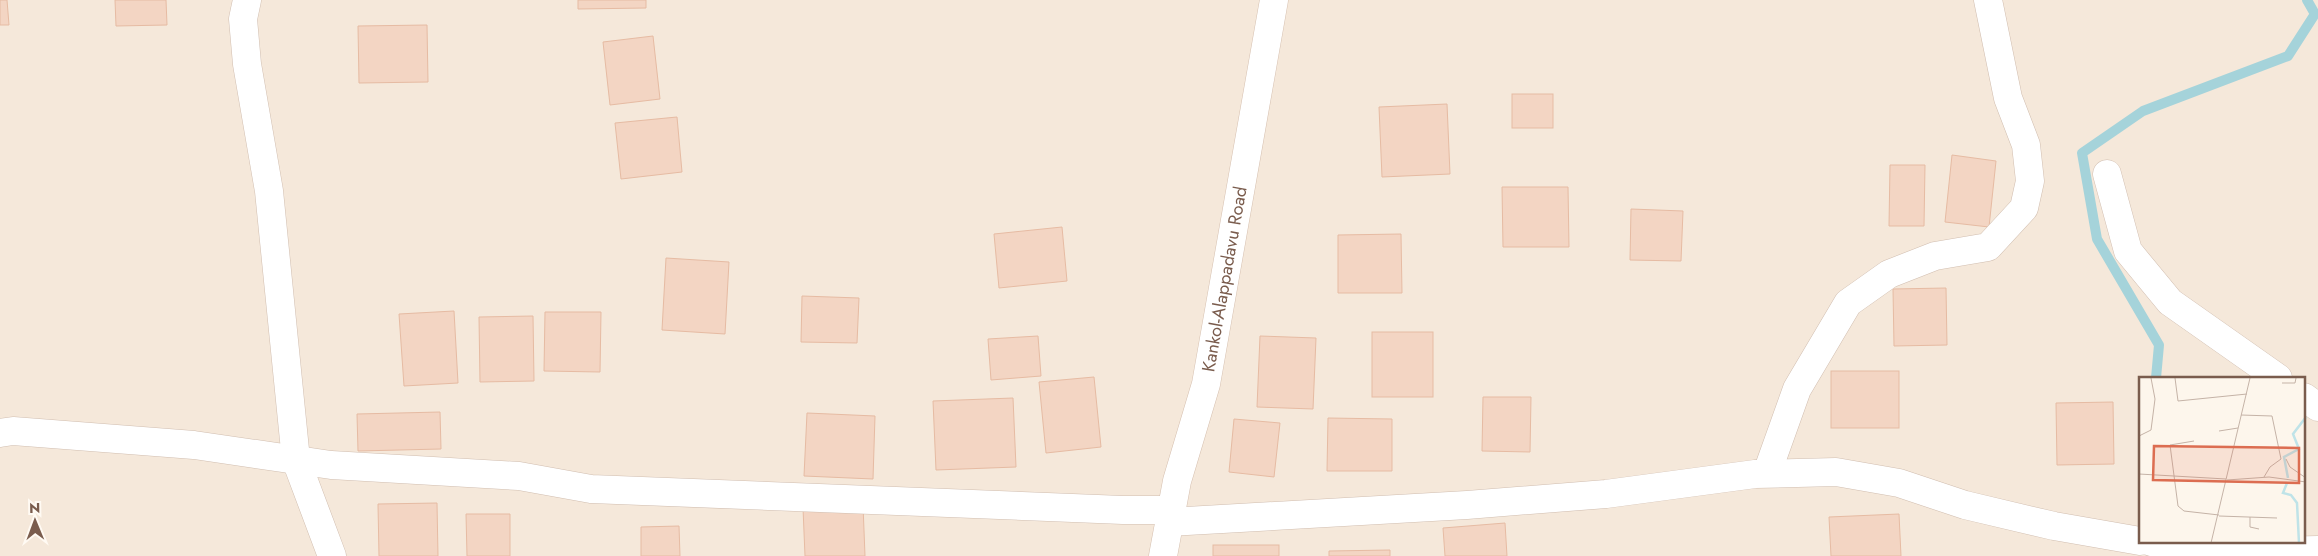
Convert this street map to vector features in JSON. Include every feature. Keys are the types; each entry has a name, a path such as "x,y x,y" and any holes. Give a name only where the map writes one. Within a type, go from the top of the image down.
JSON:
{"street":[{"path":"247,0 243,19 248,64 269,191 296,460 332,556"},
{"name":"Kankol-Alappadavu Road","path":"1162,556 1177,481 1206,384 1274,0"},
{"path":"1768,473 1797,389 1848,303 1889,274 1935,256 1988,247 2024,208 2030,181 2026,145 2008,98 1988,0"},
{"path":"2107,174 2128,251 2170,302 2277,377"},
{"path":"2306,398 2318,407"},
{"path":"0,433 13,431 194,445 331,464 519,476 590,489 1123,510 1170,516 1586,496 1768,473 1836,472 1898,484 1965,505 2054,526 2139,541"},
{"path":"2164,544 2217,552 2318,550"}],"shaded area":[{"path":"0,0 2318,0 2318,556 0,556"}],"building":[{"path":"0,0 7,0 9,25 0,25"},
{"path":"115,0 166,0 167,25 116,26"},
{"path":"578,0 646,0 646,8 578,9"},
{"path":"427,25 428,82 359,83 358,26"},
{"path":"653,36 660,99 610,105 603,42"},
{"path":"1512,94 1553,94 1553,128 1512,128"},
{"path":"1447,104 1450,174 1382,177 1379,107"},
{"path":"677,117 682,172 621,179 615,123"},
{"path":"1952,155 1996,161 1989,227 1945,222"},
{"path":"1890,165 1925,165 1924,226 1889,226"},
{"path":"1502,187 1568,187 1569,247 1503,247"},
{"path":"1631,209 1683,211 1681,261 1630,260"},
{"path":"1062,227 1067,281 999,288 994,234"},
{"path":"1401,234 1402,293 1338,293 1338,235"},
{"path":"666,258 729,262 725,334 662,330"},
{"path":"1946,288 1947,345 1894,346 1893,289"},
{"path":"802,296 859,298 857,343 801,342"},
{"path":"454,311 458,383 404,386 399,314"},
{"path":"545,312 601,312 600,372 544,371"},
{"path":"533,316 534,381 480,382 479,317"},
{"path":"1372,332 1433,332 1433,397 1372,397"},
{"path":"1038,336 1041,376 991,380 988,339"},
{"path":"1260,336 1316,338 1313,409 1257,407"},
{"path":"1831,371 1899,371 1899,428 1831,428"},
{"path":"1094,377 1101,447 1046,453 1039,382"},
{"path":"1483,397 1531,397 1530,452 1482,451"},
{"path":"1013,398 1016,467 936,470 933,401"},
{"path":"2113,402 2114,464 2057,465 2056,403"},
{"path":"440,412 441,449 358,451 357,414"},
{"path":"807,413 875,416 873,479 804,476"},
{"path":"1328,418 1392,419 1392,471 1327,471"},
{"path":"1234,419 1280,423 1274,477 1229,472"},
{"path":"437,503 438,556 379,556 378,504"},
{"path":"863,505 865,556 805,556 803,508"},
{"path":"466,514 510,514 510,556 467,556"},
{"path":"1899,514 1901,556 1831,556 1829,517"},
{"path":"1505,523 1507,556 1445,556 1443,528"},
{"path":"679,526 680,556 641,556 641,527"},
{"path":"1213,545 1279,545 1279,556 1213,556"},
{"path":"1390,550 1390,556 1329,556 1329,551"}],"waterway":[{"path":"2156,377 2159,345 2097,239 2082,153 2143,111 2288,56 2315,14 2307,0"}]}
